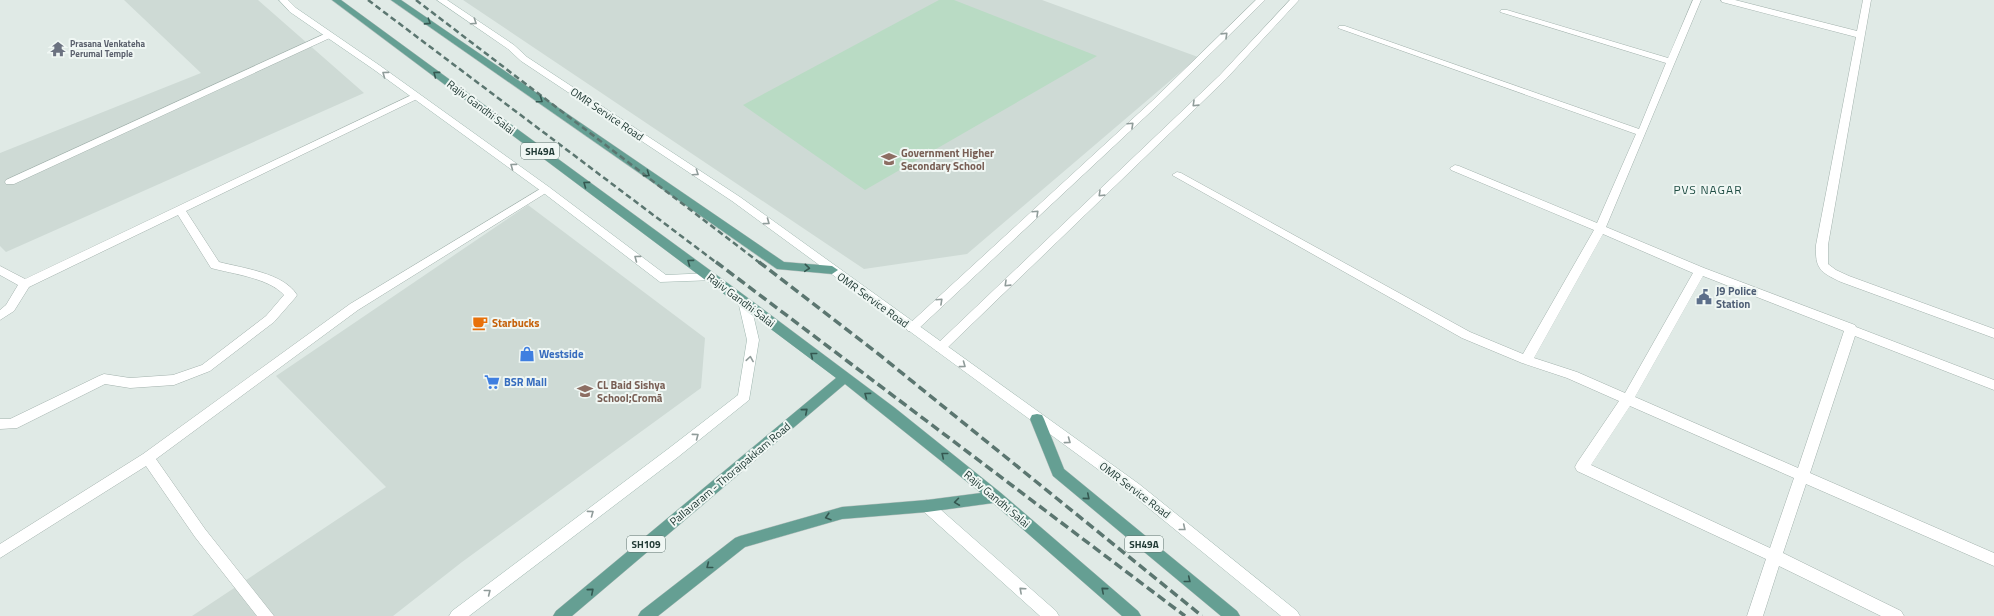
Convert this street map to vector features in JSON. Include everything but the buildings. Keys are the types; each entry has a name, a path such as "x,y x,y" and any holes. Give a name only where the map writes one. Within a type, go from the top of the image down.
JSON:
{"main road":[{"name":"Rajiv Gandhi Salai","path":"336,0 711,277 890,412 996,497 1134,616"},
{"path":"395,0 781,266 832,270"},
{"name":"Pallavaram - Thoraipakkam Road","path":"561,616 844,378"},
{"name":"SH49A","path":"1038,419 1058,472 1232,616"},
{"path":"646,616 740,542 842,513 927,506 996,497"}],"street":[{"path":"283,0 293,10 545,189 664,279 711,277"},
{"name":"OMR Service Road","path":"441,0 511,47 524,59 736,200 1134,488 1292,616"},
{"path":"912,328 1155,103 1261,0"},
{"path":"940,348 1223,77 1295,0"},
{"path":"1526,360 1600,229 1642,133 1697,0"},
{"path":"1725,0 1860,35"},
{"path":"1867,0 1822,245 1821,263 1825,270 1845,279 1994,334"},
{"path":"1504,12 1672,62"},
{"path":"1342,28 1642,133"},
{"path":"10,182 329,35"},
{"path":"0,316 10,308 26,284 416,96"},
{"path":"1455,168 1700,271 1994,385"},
{"path":"1176,175 1466,335 1526,360 1572,376 1628,399 1994,560"},
{"path":"0,552 148,458 354,307 545,189"},
{"path":"0,424 12,424 104,379 130,383 174,380 206,368 270,319 291,295 282,284 249,273 215,265 180,210"},
{"path":"0,270 26,284"},
{"path":"1700,271 1628,399 1582,467 1776,557 1896,616"},
{"path":"457,616 537,553 699,434 744,397 753,340 744,302"},
{"path":"1755,616 1776,557 1850,328"},
{"path":"148,458 200,533 266,616"},
{"path":"927,506 1051,616"}],"shaded area":[{"path":"124,0 258,0 364,93 6,252 0,246 0,153 201,73"},
{"name":"Government Higher Secondary School","path":"463,0 1042,0 1198,57 967,254 864,269"},
{"name":"BSR Mall","path":"528,205 705,338 701,388 462,562 393,616 192,616 386,487 276,376"}],"green space":[{"path":"939,0 954,0 1097,56 865,190 743,105"}],"railway":[{"path":"368,0 717,263"},
{"path":"416,0 760,263"},
{"path":"716,262 1185,616"},
{"path":"759,262 876,352 1202,616"}],"place":[{"name":"Prasana Venkateha Perumal Temple","path":"58,49"},
{"name":"Government Higher Secondary School","path":"889,159"},
{"name":"J9 Police Station","path":"1704,297"},
{"name":"Starbucks","path":"480,323"},
{"name":"Westside","path":"527,354"},
{"name":"BSR Mall","path":"492,382"},
{"name":"CL Baid Sishya School;Cromā","path":"585,391"}],"district":[{"name":"PVS NAGAR","path":"1708,190"}]}
